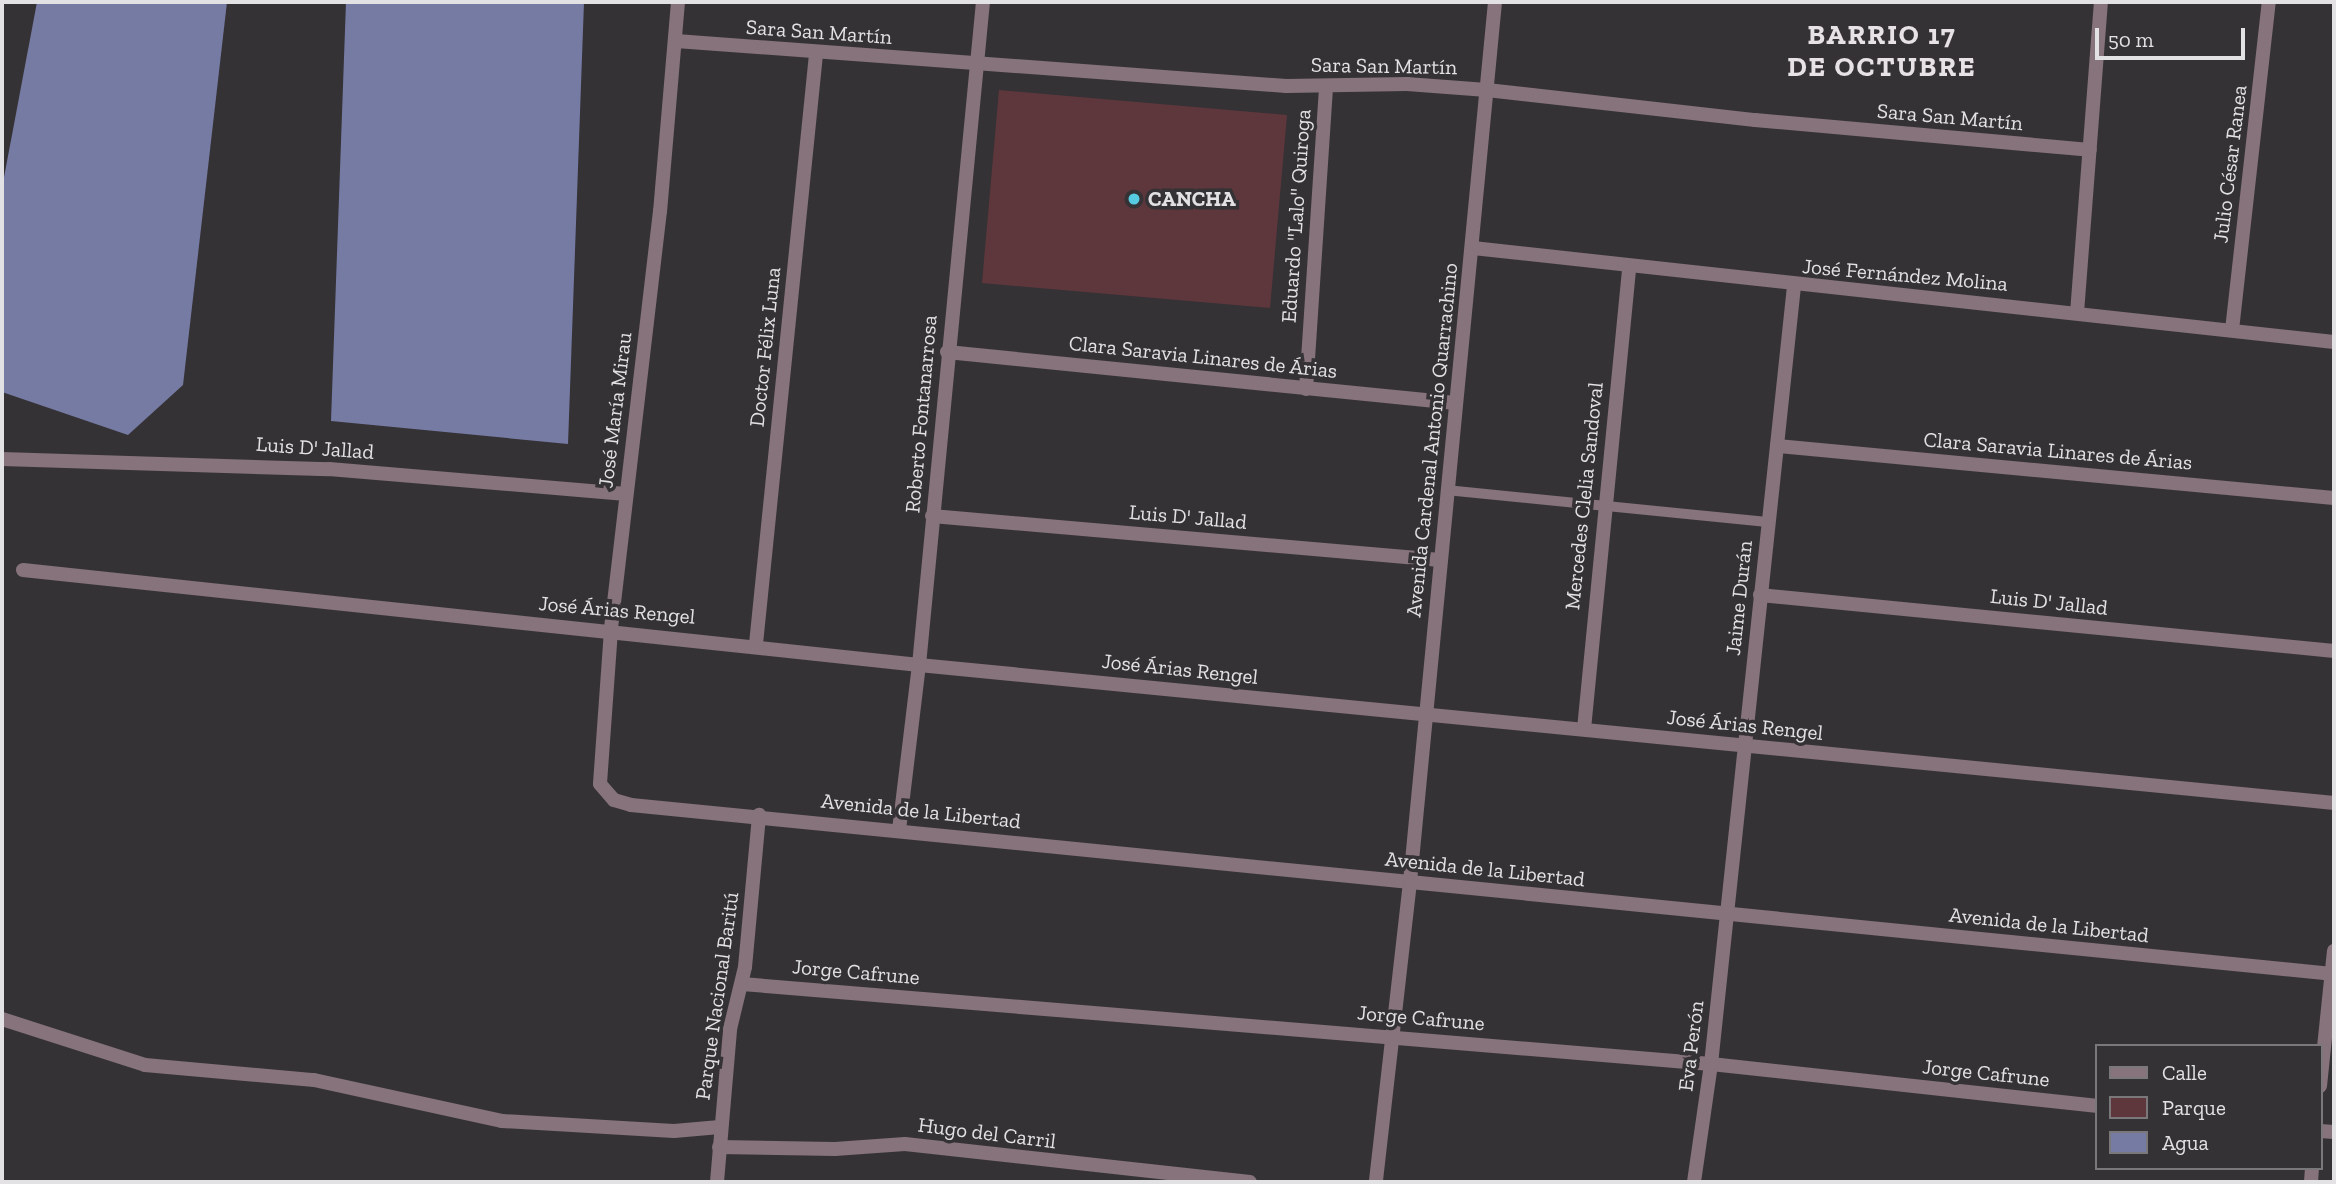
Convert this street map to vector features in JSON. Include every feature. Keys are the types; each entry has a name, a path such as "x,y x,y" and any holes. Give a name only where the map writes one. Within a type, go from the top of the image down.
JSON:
{"street":[{"name":"José María Mirau","path":"631,805 614,800 600,784 611,630 676,41 678,2"},
{"name":"Roberto Fontanarrosa","path":"899,830 919,664 947,352 983,2"},
{"name":"Avenida Cardenal Antonio Quarrachino","path":"1376,1182 1427,715 1446,489 1473,248 1494,2"},
{"path":"2077,313 2101,2"},
{"name":"Julio César Ranea","path":"2232,330 2269,2"},
{"name":"Sara San Martín","path":"676,41 816,54 1326,88 1407,84 1487,90 1755,120 2090,150"},
{"name":"Doctor Félix Luna","path":"755,644 816,54"},
{"name":"Eduardo \"Lalo\" Quiroga","path":"1306,388 1326,88"},
{"name":"José Fernández Molina","path":"1473,248 1629,268 2334,342"},
{"name":"Mercedes Clelia Sandoval","path":"1584,729 1629,268"},
{"name":"Jaime Durán","path":"1726,915 1794,286"},
{"name":"Clara Saravia Linares de Árias","path":"947,352 1455,403"},
{"name":"Clara Saravia Linares de Árias","path":"1777,446 2334,498"},
{"name":"Luis D' Jallad","path":"2,459 329,469 626,494"},
{"name":"Luis D' Jallad","path":"932,516 1440,559"},
{"name":"José Árias Rengel","path":"23,570 755,644 919,664 2334,803"},
{"name":"Luis D' Jallad","path":"1760,595 2334,651"},
{"name":"Avenida de la Libertad","path":"631,805 2333,974"},
{"name":"Parque Nacional Baritú","path":"717,1182 732,1013 741,984 759,816"},
{"name":"Eva Perón","path":"1694,1182 1711,1064 1726,915"},
{"path":"2322,1069 2334,951"},
{"name":"Jorge Cafrune","path":"741,984 1711,1064 2094,1106"},
{"path":"2,1019 145,1065 314,1080 502,1121 674,1131 720,1127"},
{"name":"Hugo del Carril","path":"719,1147 846,1149 905,1144 1250,1182"}],"lane":[{"path":"1446,489 1768,522"}],"green space":[{"name":"CANCHA","path":"999,90 1287,115 1270,308 982,283"}],"water":[{"path":"37,2 227,2 183,385 128,435 2,392 2,188"},
{"path":"346,2 584,2 568,444 331,421"}],"place":[{"name":"CANCHA","path":"1134,199"}],"district":[{"name":"BARRIO 17 DE OCTUBRE","path":"1882,51"}]}
